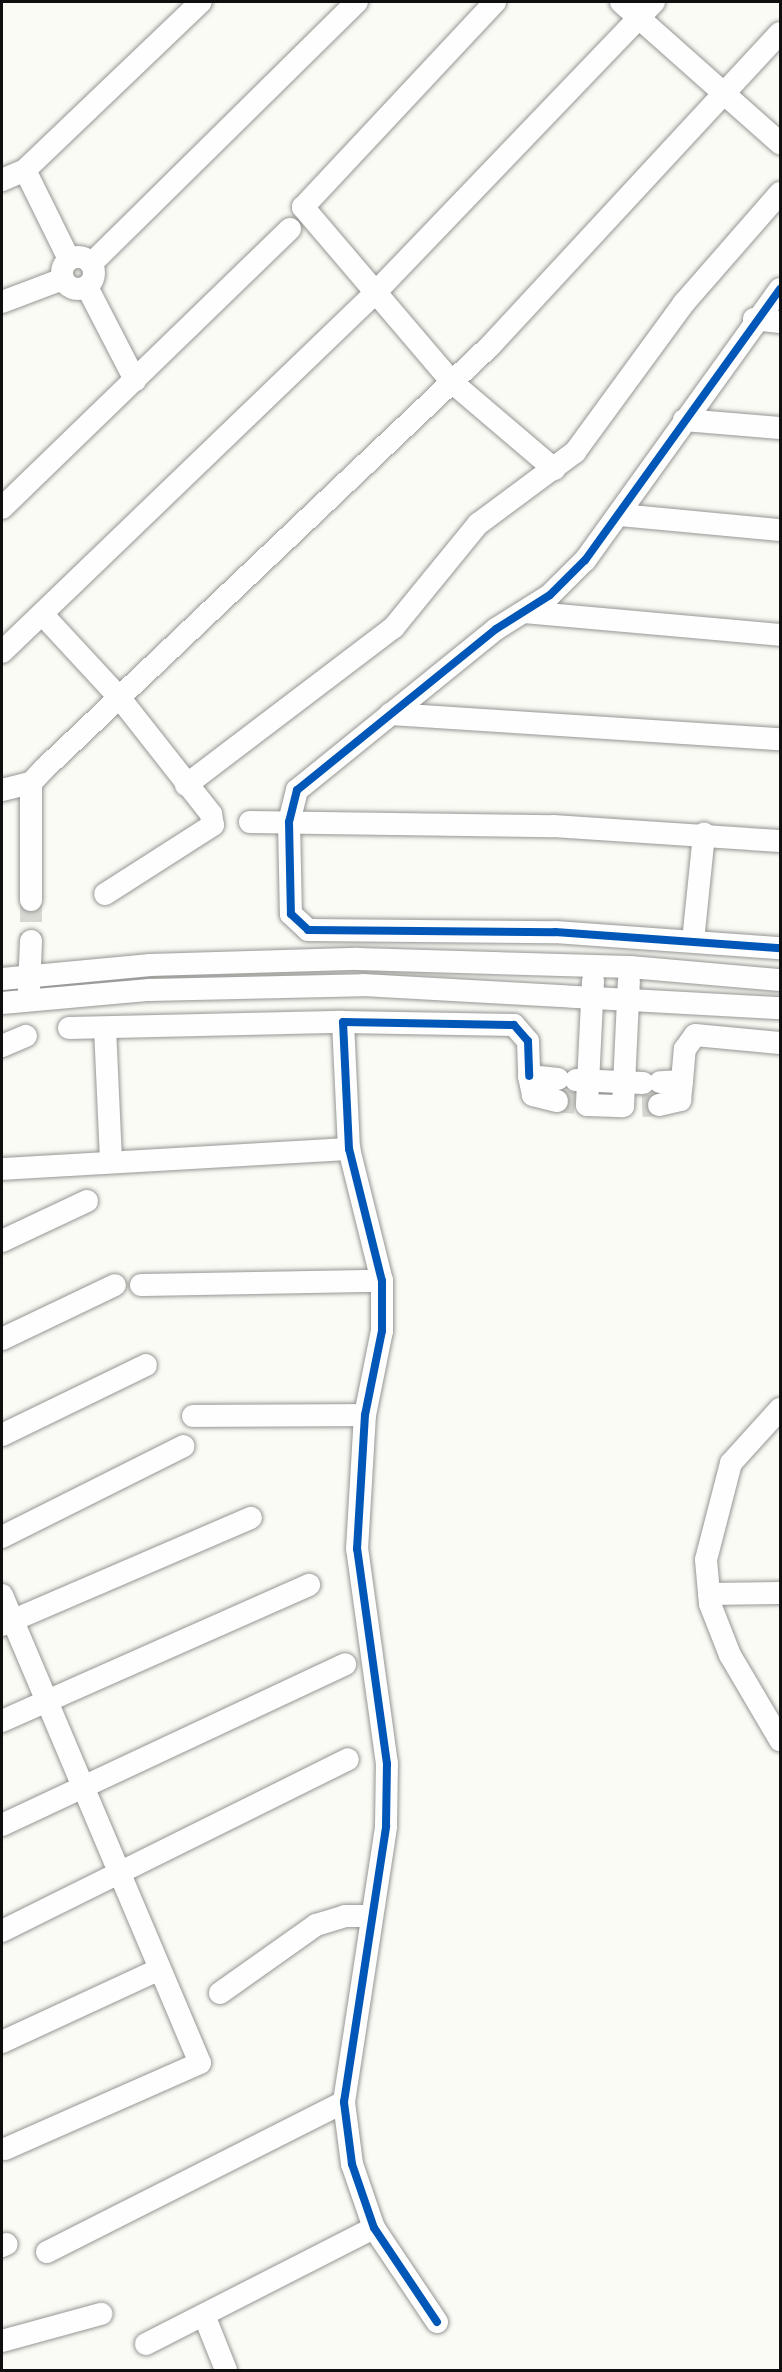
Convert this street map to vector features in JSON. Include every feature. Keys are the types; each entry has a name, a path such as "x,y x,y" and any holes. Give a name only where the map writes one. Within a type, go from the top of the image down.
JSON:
{"street":[{"path":"2,180 25,171 201,2"},
{"path":"92,263 357,2"},
{"path":"495,2 303,207 453,382 554,469"},
{"path":"621,2 722,94 780,143"},
{"path":"2,652 375,293 654,2"},
{"path":"2,790 31,783 453,382 780,33"},
{"path":"25,171 73,288 87,287"},
{"path":"186,785 394,627 478,524 554,469 605,415 735,238 780,193"},
{"path":"2,508 290,229"},
{"path":"2,302 66,269 82,256 92,263 95,272 87,287"},
{"path":"87,287 135,380"},
{"path":"780,289 754,320 621,515 585,560 524,612 390,714 292,794 289,822 291,914 308,930 555,933 780,948"},
{"path":"754,320 780,322"},
{"path":"684,420 780,428"},
{"path":"621,515 780,530"},
{"path":"524,612 780,635"},
{"path":"43,615 119,697 211,814 213,825 105,894"},
{"path":"390,714 780,739"},
{"path":"31,783 31,900"},
{"path":"250,822 553,826 704,834 780,841"},
{"path":"693,941 704,834"},
{"path":"28,1000 31,941"},
{"path":"2,979 150,965 358,959 630,967 780,980"},
{"path":"574,1091 594,966"},
{"path":"630,967 629,996 642,1082 641,1106"},
{"path":"2,1003 363,986 629,996 780,1008"},
{"path":"343,1022 349,1149 381,1281 382,1331 365,1415 357,1549 387,1764 386,1826 369,1916 344,2102 352,2164 374,2228 437,2322"},
{"path":"69,1028 343,1022 514,1025 528,1041 529,1076 533,1095 642,1082 682,1081"},
{"path":"105,1028 111,1162"},
{"path":"574,1091 641,1106 680,1100 685,1049 695,1035 780,1043"},
{"path":"2,1046 26,1036"},
{"path":"2,1169 349,1149"},
{"path":"2,1241 87,1201"},
{"path":"141,1285 381,1281"},
{"path":"2,1339 115,1285"},
{"path":"2,1434 146,1365"},
{"path":"780,1409 770,1428 731,1463 717,1502 706,1560 709,1594 730,1655 780,1740"},
{"path":"193,1416 365,1415"},
{"path":"2,1537 184,1446"},
{"path":"7,1623 251,1518"},
{"path":"2,1721 309,1586"},
{"path":"709,1594 780,1593"},
{"path":"2,1595 7,1623 46,1701 200,2063 5,2149"},
{"path":"2,1825 345,1664"},
{"path":"2,1931 348,1759"},
{"path":"220,1993 316,1925 345,1916 369,1916"},
{"path":"2,2042 160,1969"},
{"path":"47,2252 344,2102"},
{"path":"146,2344 374,2228"},
{"path":"2,2341 101,2314"},
{"path":"204,2315 226,2370"}],"tunnel":[{"path":"31,900 31,941"},
{"path":"557,1101 575,1103"},
{"path":"642,1106 659,1105"}],"cycle path":[{"path":"780,289 585,560 550,595 496,629 297,790 289,822 291,914 308,930 555,932 780,948"},
{"path":"437,2322 374,2228 352,2164 344,2102 386,1826 387,1764 357,1549 365,1415 382,1331 382,1281 349,1149 343,1022 514,1025 528,1041 529,1076"}]}
